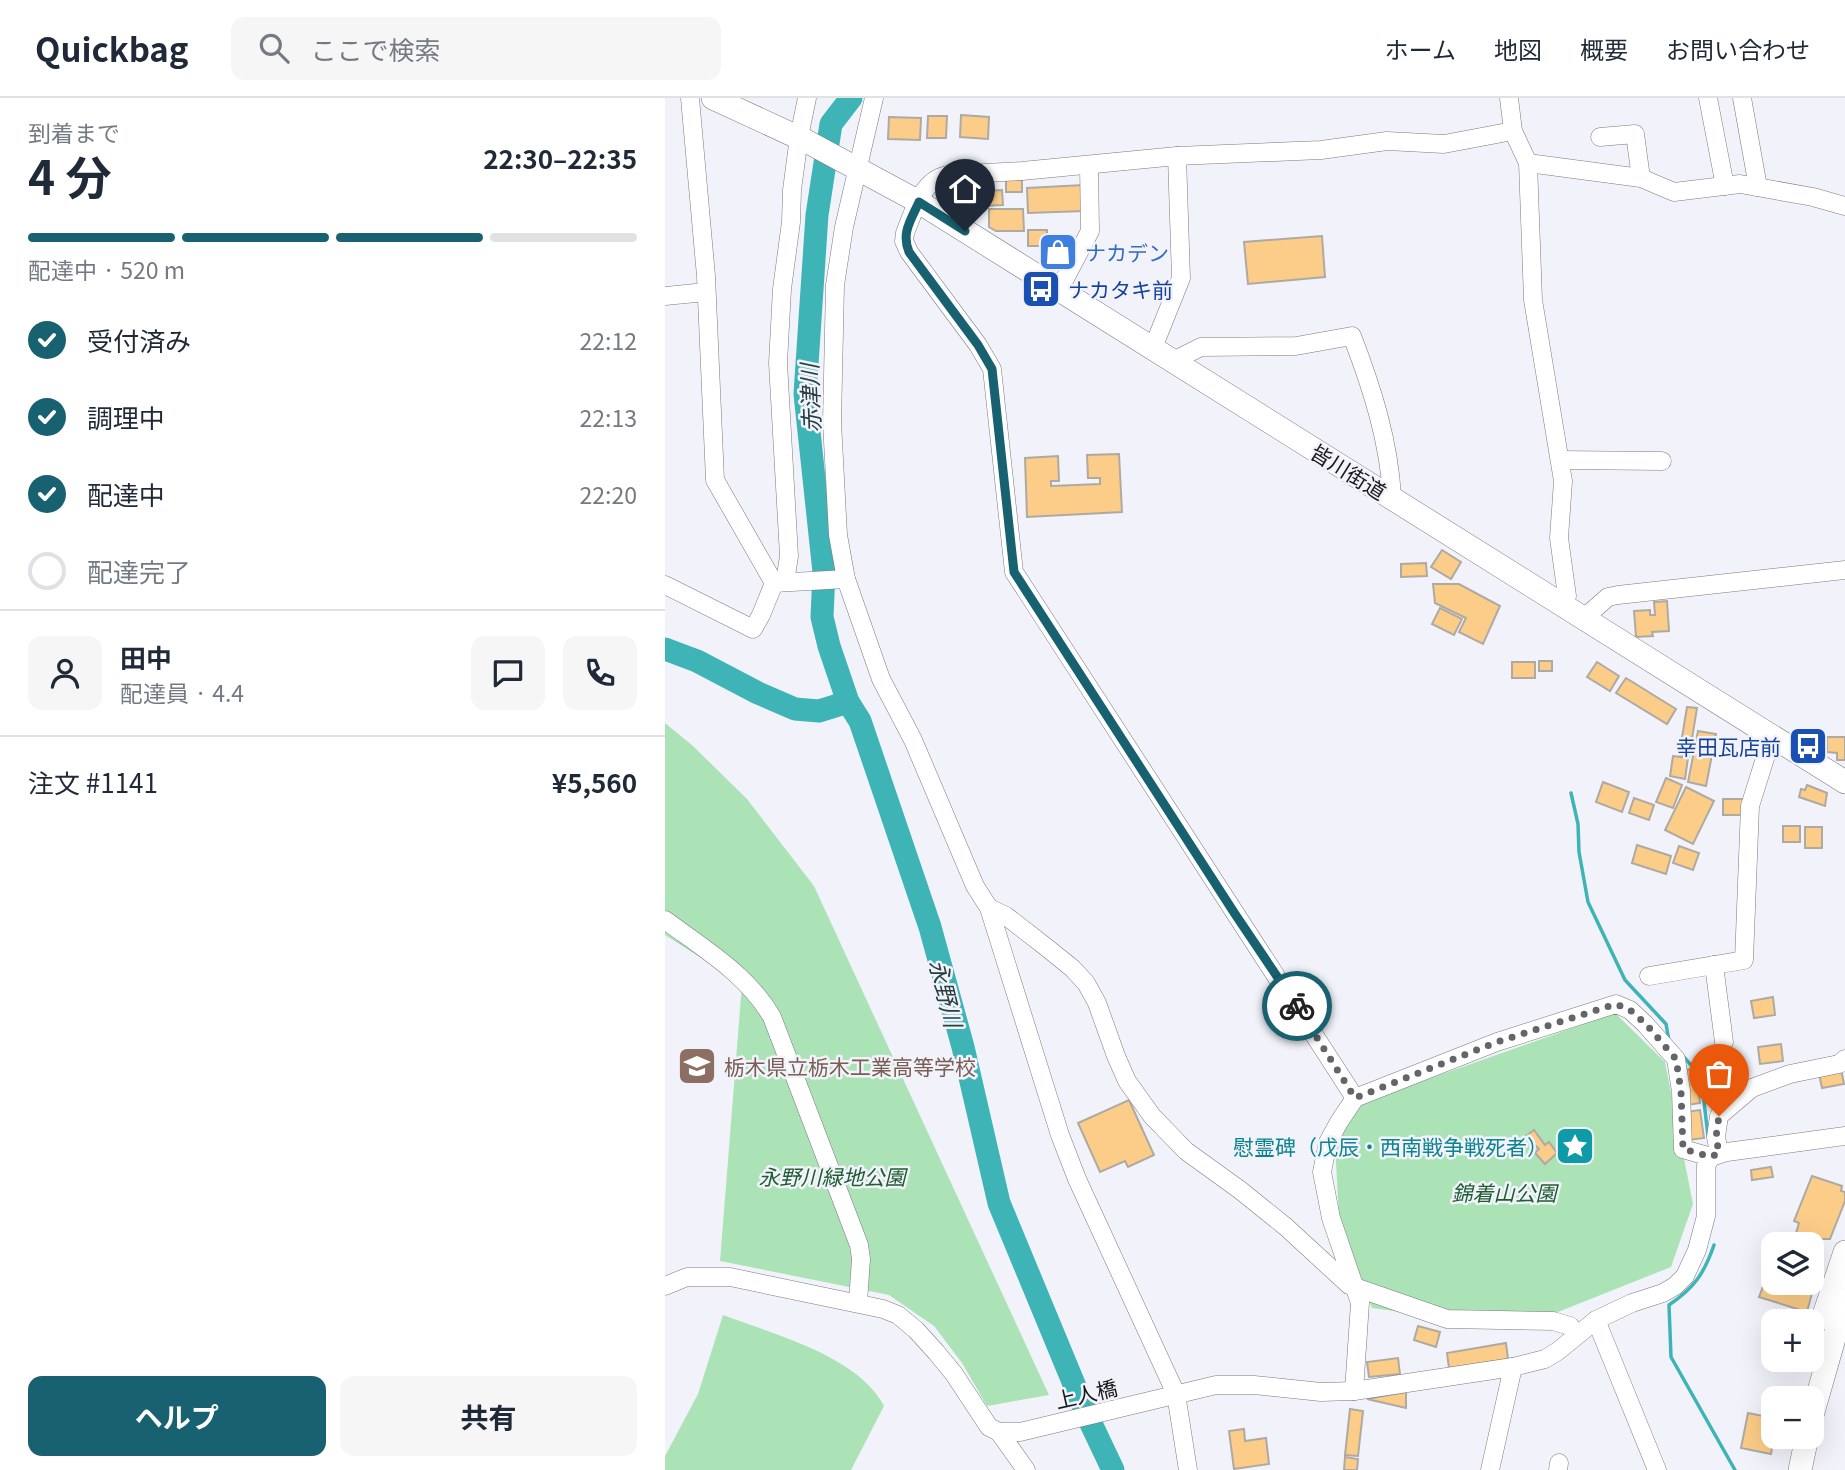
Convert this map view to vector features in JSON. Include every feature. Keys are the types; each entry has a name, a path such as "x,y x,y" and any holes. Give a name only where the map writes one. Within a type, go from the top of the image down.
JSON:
{"main road":[{"path":"713,98 802,139"},
{"name":"皆川街道","path":"802,139 919,202 1845,782"},
{"path":"1824,1318 1845,1252"},
{"path":"1820,1386 1845,1300"},
{"path":"1785,1470 1789,1449"},
{"path":"1800,1470 1804,1449"}],"street":[{"path":"690,98 706,292 715,480 786,582"},
{"path":"665,585 753,629 767,603 786,582 789,556 778,363 782,289 807,98"},
{"path":"874,98 854,166 839,262 832,350 836,509 844,579 881,679 913,740 975,886 989,908 1060,1135 1168,1396 1188,1470"},
{"path":"1509,98 1513,131 1528,163 1533,300 1563,481 1559,538 1567,596 1561,604"},
{"path":"1709,98 1725,186"},
{"path":"1742,98 1758,187"},
{"path":"1355,1098 1014,572 992,369 978,345 909,252 904,241 905,233 929,183 939,176 1177,156 1321,150 1387,141 1444,144 1513,131"},
{"path":"1600,137 1635,134 1641,178"},
{"path":"1153,348 1181,278 1177,156"},
{"path":"1528,163 1641,178 1674,192 1740,184 1813,197 1845,206"},
{"path":"1059,290 1090,231 1089,164"},
{"path":"665,296 706,292"},
{"path":"1173,361 1201,347 1296,346 1352,336 1377,402 1391,475 1392,497"},
{"path":"1560,460 1662,461"},
{"path":"1584,618 1608,597 1618,595 1845,570"},
{"path":"786,582 844,579"},
{"path":"1649,976 1744,960 1750,806 1772,736"},
{"path":"989,908 1006,916 1072,968 1086,983 1097,1003 1127,1081 1152,1116 1186,1151 1250,1197 1356,1289 1447,1319 1553,1321 1570,1326 1576,1335"},
{"path":"665,920 730,968 759,998 772,1017 859,1245 861,1259 858,1302"},
{"path":"1714,965 1724,1042"},
{"path":"1354,1391 1360,1303 1331,1218 1322,1172 1328,1142 1355,1098 1497,1042 1616,1004 1630,1010 1646,1024 1676,1059 1681,1091 1683,1149 1715,1155 1845,1136"},
{"name":"上人橋","path":"999,1432 1020,1432 1216,1385 1233,1384 1321,1392 1354,1391 1513,1367 1545,1359 1595,1320 1632,1303 1663,1293 1685,1276 1697,1250 1706,1216 1705,1177 1707,1163 1715,1155 1719,1116 1752,1088 1790,1074 1839,1064 1845,1059"},
{"path":"665,1286 687,1278 730,1278 858,1302 898,1315 916,1330 954,1374 982,1421 999,1432 1026,1470"},
{"path":"1595,1320 1657,1470"},
{"path":"1490,1470 1513,1367"}],"green space":[{"name":"永野川緑地公園","path":"665,723 693,746 747,799 814,886 1049,1395 987,1406 962,1363 934,1326 889,1295 720,1261 742,984 665,935"},
{"name":"錦着山公園","path":"1615,1013 1665,1062 1693,1204 1671,1267 1518,1328 1372,1308 1339,1217 1335,1145 1363,1102"},
{"path":"723,1315 813,1349 855,1373 872,1389 884,1406 851,1470 665,1470 665,1456 698,1394"}],"building":[{"path":"961,115 989,117 988,139 960,137"},
{"path":"928,116 947,116 946,138 927,138"},
{"path":"889,117 921,118 920,140 888,139"},
{"path":"1006,180 1022,180 1022,192 1006,192"},
{"path":"1083,185 1084,211 1028,213 1027,188"},
{"path":"1002,190 1003,205 982,206 981,191"},
{"path":"989,209 1023,209 1024,231 996,231 989,227"},
{"path":"1028,230 1047,230 1047,246 1028,246"},
{"path":"1322,236 1325,277 1248,284 1244,242"},
{"name":"ナカデン","path":"1050,239 1066,241 1065,264 1058,267 1050,263"},
{"path":"1119,454 1122,512 1027,517 1025,458 1058,456 1059,481 1051,481 1051,486 1100,484 1100,478 1088,478 1087,455"},
{"path":"1442,550 1461,562 1451,579 1431,567"},
{"path":"1426,563 1427,576 1401,577 1401,564"},
{"path":"1433,584 1459,584 1500,606 1483,644 1459,632 1466,618 1435,603"},
{"path":"1667,601 1669,631 1636,637 1634,611 1650,610 1650,615 1655,615 1654,602"},
{"path":"1440,608 1462,619 1454,635 1432,624"},
{"path":"1539,661 1552,661 1552,671 1539,671"},
{"path":"1512,662 1535,662 1535,678 1512,678"},
{"path":"1597,662 1619,676 1610,691 1587,677"},
{"path":"1626,678 1676,709 1667,724 1616,693"},
{"path":"1687,707 1697,708 1689,757 1679,755"},
{"path":"1698,731 1716,734 1706,786 1688,782"},
{"path":"1827,737 1845,737 1845,760 1837,760 1837,753 1827,752"},
{"path":"1673,756 1688,758 1685,779 1670,776"},
{"path":"1666,778 1682,785 1673,808 1656,802"},
{"path":"1603,782 1629,792 1622,812 1596,802"},
{"path":"1807,785 1827,793 1825,806 1799,797 1801,789 1805,790"},
{"path":"1686,787 1714,801 1693,844 1665,830"},
{"path":"1634,798 1654,805 1649,820 1629,813"},
{"path":"1723,799 1744,799 1744,815 1723,815"},
{"path":"1783,826 1800,826 1800,842 1783,842"},
{"path":"1805,827 1822,827 1822,848 1805,848"},
{"path":"1637,845 1671,856 1666,874 1632,863"},
{"path":"1679,846 1699,853 1693,870 1673,863"},
{"path":"1773,997 1775,1015 1754,1018 1751,1001"},
{"path":"1781,1044 1783,1061 1760,1064 1758,1047"},
{"path":"1696,1069 1700,1103 1687,1105 1683,1070"},
{"path":"1841,1069 1844,1084 1822,1088 1819,1074"},
{"path":"1129,1100 1154,1155 1128,1167 1125,1161 1100,1172 1078,1123"},
{"path":"1700,1110 1704,1138 1689,1140 1685,1112"},
{"path":"1534,1130 1545,1145 1549,1142 1557,1153 1545,1164 1535,1153 1539,1149 1526,1136"},
{"path":"1771,1167 1773,1177 1752,1180 1751,1170"},
{"path":"1812,1176 1842,1186 1845,1201 1830,1239 1824,1239 1824,1232 1796,1232 1799,1223 1794,1221"},
{"path":"1761,1292 1761,1295 1811,1295 1808,1309 1797,1309 1759,1297"},
{"path":"1418,1326 1440,1332 1436,1347 1414,1340"},
{"path":"1506,1343 1508,1359 1449,1368 1447,1353"},
{"path":"1398,1358 1400,1374 1369,1377 1367,1362"},
{"path":"1406,1392 1406,1408 1367,1399"},
{"path":"1350,1409 1363,1411 1358,1456 1345,1455"},
{"path":"1748,1413 1761,1416 1761,1449 1772,1449 1771,1454 1741,1448"},
{"path":"1244,1429 1245,1441 1266,1438 1269,1464 1234,1469 1229,1431"},
{"path":"1345,1457 1358,1459 1357,1470 1344,1470"}],"waterway":[{"name":"永野川","path":"851,98 831,124 817,215 805,394 824,572 822,617 848,702 860,721 930,927 963,1047 999,1203 1086,1413 1113,1470"},
{"name":"永野川","path":"665,649 697,661 795,709 819,711 848,702"},
{"path":"1571,793 1578,824 1579,852 1588,902 1625,980 1666,1024 1669,1041"},
{"path":"1681,1054 1701,1076 1708,1136"},
{"path":"1714,1245 1697,1280 1669,1305 1671,1357 1735,1470"}],"way so far":[{"path":"1297,1006 1355,1098 1497,1042 1616,1004 1630,1010 1646,1024 1676,1059 1681,1091 1683,1149 1711,1157 1719,1153 1716,1137 1719,1116"}],"place":[{"name":"ナカデン","path":"1058,252"},
{"name":"ナカタキ前","path":"1041,289"},
{"name":"幸田瓦店前","path":"1808,746"},
{"name":"栃木県立栃木工業高等学校","path":"697,1066"},
{"name":"慰霊碑（戊辰・西南戦争戦死者）","path":"1575,1146"}],"route":[{"path":"965,231 919,202 904,241 909,252 978,345 992,369 1014,572 1297,1006"}],"water label":[{"name":"赤津川","path":"809,398"}]}
